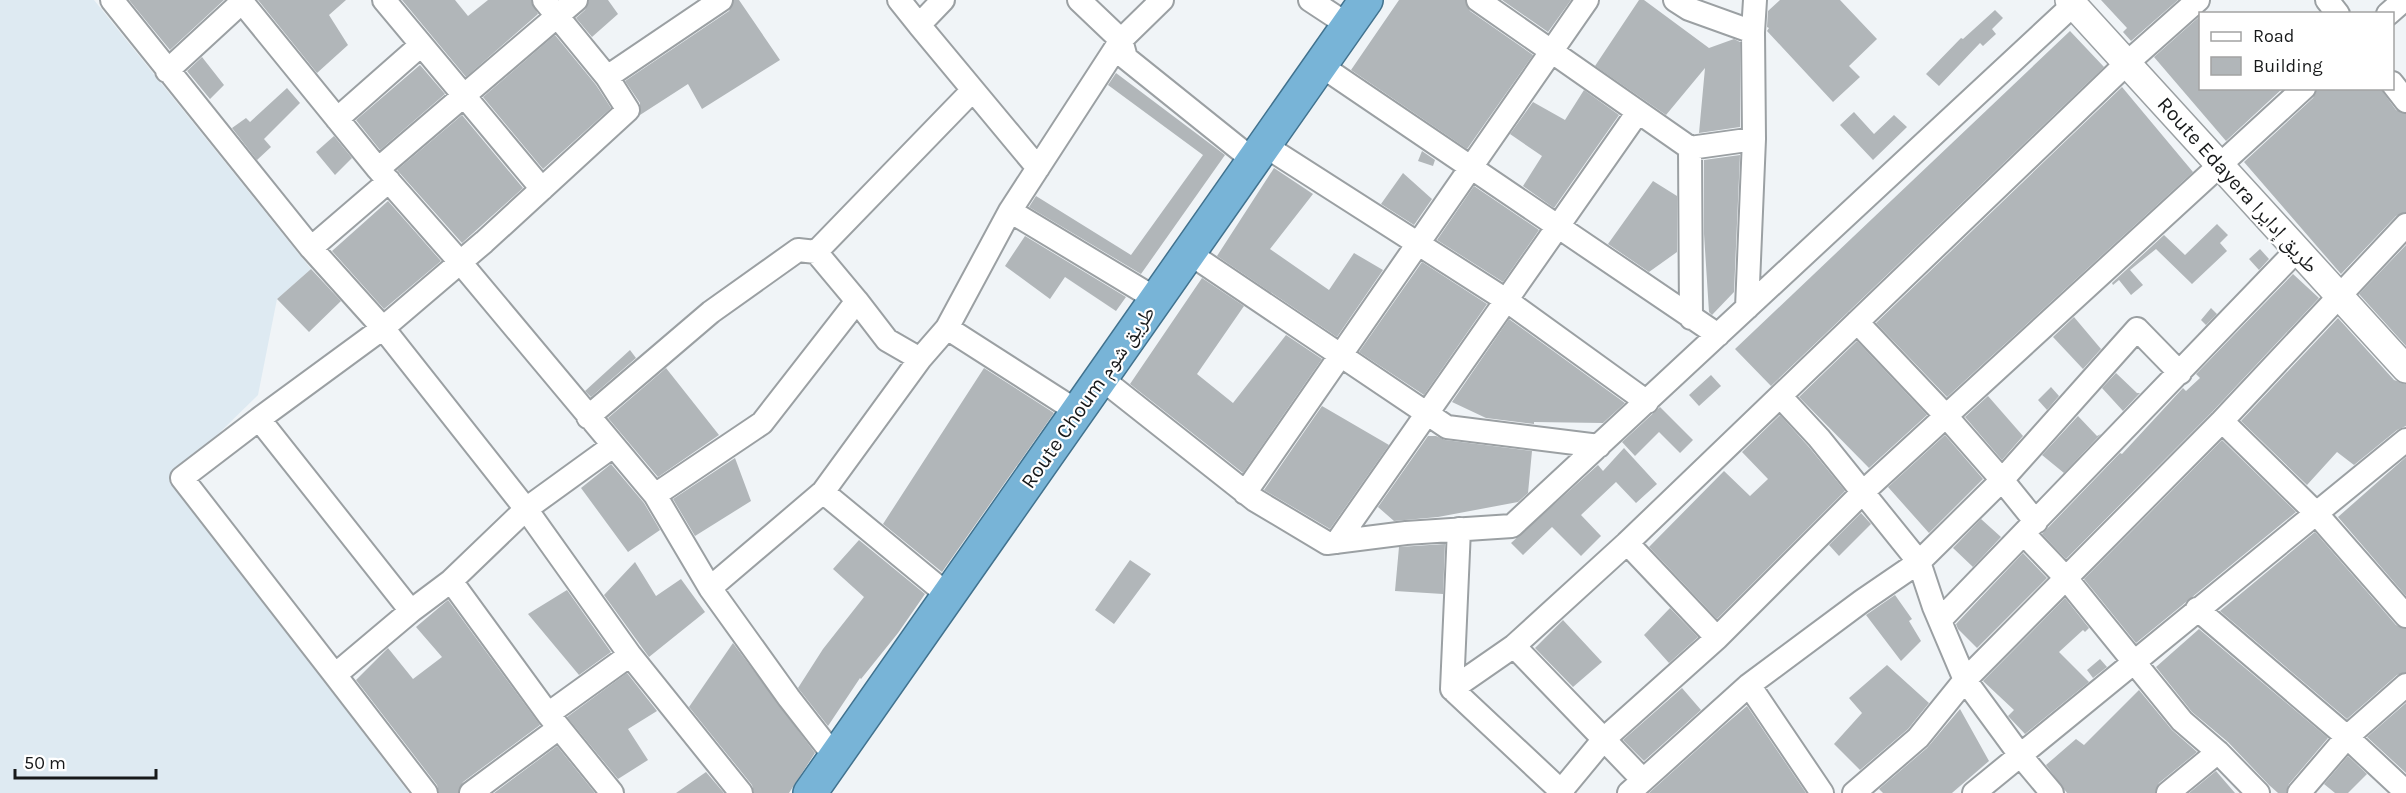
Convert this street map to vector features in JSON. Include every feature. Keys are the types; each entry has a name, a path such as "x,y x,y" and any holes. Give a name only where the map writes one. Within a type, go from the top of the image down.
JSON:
{"highway":[{"name":"Route Choum طريق شوم","path":"810,793 1357,12"}],"street":[{"path":"112,0 311,248 383,328 526,509 630,655 741,793"},
{"path":"311,248 551,8 576,0"},
{"path":"607,77 721,0"},
{"path":"899,0 1038,168"},
{"path":"919,24 943,0"},
{"path":"1079,0 1121,40 1126,58 1259,152 1418,243 1506,300 1647,402"},
{"path":"710,588 823,492 920,359 947,328 1010,211 1121,40 1162,0"},
{"path":"1310,0 1357,12"},
{"path":"1478,0 1690,148 1754,139"},
{"path":"1245,493 1587,0"},
{"path":"1675,0 1689,9 1753,32"},
{"path":"1747,308 1754,139 1755,0"},
{"path":"1452,689 1514,646 1627,543 2127,63 2198,0"},
{"path":"2327,0 2336,12"},
{"path":"2390,12 2404,0"},
{"path":"168,70 242,1 383,175 460,262 588,417 656,495 710,588 789,698 835,757"},
{"path":"1102,379 1245,493 1327,543 1459,529 1512,526 1647,402 2071,2"},
{"name":"Route Edayera طريق إدايرا","path":"2071,2 2339,296 2404,362"},
{"path":"397,5 421,45 542,189"},
{"path":"426,793 182,478 383,328 460,262 628,110 607,77 551,8"},
{"path":"337,119 421,45"},
{"path":"1320,65 1718,335"},
{"path":"2394,86 2406,101"},
{"path":"816,252 973,90"},
{"path":"1459,529 1452,689 1562,792 1604,739 1717,638 1863,492 2302,90"},
{"path":"1337,542 1638,112"},
{"path":"1690,148 1691,318"},
{"path":"1010,211 1156,299"},
{"path":"1854,793 1918,738 1965,680 2222,421 2406,225"},
{"path":"588,417 711,312 798,250 816,252 886,340 920,359"},
{"path":"1940,620 2297,250"},
{"path":"1189,253 1447,427 1599,446"},
{"path":"656,495 762,423 857,301"},
{"path":"1857,322 1946,416 2002,480 2030,528 2065,577 2182,721 2218,752 2258,793"},
{"path":"947,328 1078,412"},
{"path":"1514,646 1604,739 1636,787 1749,685 1862,601 1920,562 2002,480 2137,329 2180,373"},
{"path":"1780,396 1819,438 1920,562 1940,620 1965,680 2020,755 2052,793"},
{"path":"259,419 411,611"},
{"path":"2222,421 2315,512 2406,616"},
{"path":"1974,793 2315,512 2406,440"},
{"path":"335,675 411,611 451,581 526,509 613,446"},
{"path":"823,492 949,596"},
{"path":"1627,543 1717,638"},
{"path":"451,581 553,721 612,793"},
{"path":"2198,609 2406,792"},
{"path":"471,793 630,655"},
{"path":"1749,685 1822,793"},
{"path":"2299,793 2346,737 2406,685"},
{"path":"2168,793 2218,752"}],"shaded area":[{"path":"0,0 94,0 311,269 277,299 258,395 171,480 409,793 0,793"}],"building":[{"path":"129,0 224,0 170,50"},
{"path":"258,0 346,0 329,15 348,45 317,73"},
{"path":"402,0 455,0 468,16 488,0 531,0 538,14 466,77"},
{"path":"589,0 608,0 618,14 592,37 576,18 585,10"},
{"path":"734,0 739,0 780,60 702,109 688,84 640,115 640,103 625,81 729,11"},
{"path":"1399,0 1465,0 1470,11 1533,55 1467,149 1351,70"},
{"path":"1502,0 1571,0 1548,32"},
{"path":"1639,0 1644,0 1709,48 1734,39 1740,42 1740,127 1699,133 1705,68 1666,115 1595,66"},
{"path":"1780,0 1840,0 1877,39 1849,66 1860,77 1833,102 1767,31 1769,28 1767,27 1768,11"},
{"path":"2101,0 2178,0 2131,41 2123,32 2127,28"},
{"path":"1995,10 2003,18 1992,29 1996,34 1983,46 1980,43 1939,86 1926,74 1961,38 1963,39"},
{"path":"2199,17 2199,90 2281,90 2226,141 2154,57"},
{"path":"2070,31 2104,67 1771,386 1735,349"},
{"path":"555,35 596,85 611,108 543,169 483,97"},
{"path":"202,57 224,85 210,99 187,71"},
{"path":"420,65 445,94 380,150 356,120"},
{"path":"1116,73 1225,155 1141,274 1029,207 1036,196 1131,255 1203,155 1108,85"},
{"path":"2122,87 2193,172 1947,397 1876,323"},
{"path":"287,88 300,103 264,139 271,147 257,160 232,128 246,118 250,122"},
{"path":"1584,90 1619,115 1554,208 1523,186 1542,156 1510,134 1533,102 1565,120"},
{"path":"2316,90 2381,90 2396,110 2406,114 2406,212 2396,216 2341,274 2244,162 2313,98"},
{"path":"1854,112 1874,134 1894,115 1907,127 1873,160 1840,125"},
{"path":"462,115 523,188 462,243 397,170"},
{"path":"334,136 352,158 335,175 316,152"},
{"path":"1422,151 1435,160 1433,166 1418,161"},
{"path":"1740,155 1734,292 1712,315 1709,312 1704,234 1704,160"},
{"path":"1274,168 1313,194 1270,249 1329,290 1354,253 1383,270 1337,337 1217,256"},
{"path":"1403,173 1432,199 1414,225 1381,204"},
{"path":"1653,181 1677,196 1677,252 1649,272 1608,244"},
{"path":"1474,186 1539,230 1503,282 1437,240"},
{"path":"388,201 441,261 384,309 332,251"},
{"path":"2217,224 2228,235 2220,243 2227,251 2192,284 2156,249 2130,270 2143,285 2131,295 2119,280 2113,285 2112,283 2164,235 2185,255"},
{"path":"1025,236 1126,297 1116,311 1065,277 1050,299 1005,266"},
{"path":"2406,245 2406,346 2359,294"},
{"path":"2260,249 2269,259 2259,270 2249,259"},
{"path":"1422,262 1487,304 1424,395 1359,352"},
{"path":"311,269 341,301 309,332 277,299"},
{"path":"2293,274 2319,298 2212,412 2066,559 2042,534 2120,453 2122,454 2183,388 2186,391 2200,378 2196,374"},
{"path":"1202,278 1244,306 1197,374 1233,403 1286,335 1322,359 1243,473 1130,384"},
{"path":"2211,308 2217,314 2206,325 2201,320"},
{"path":"2074,317 2101,349 2083,369 2053,337"},
{"path":"2338,318 2394,380 2406,384 2406,426 2397,430 2354,465 2337,452 2307,485 2241,421"},
{"path":"1509,319 1625,403 1603,423 1534,422 1534,424 1486,418 1452,402"},
{"path":"1857,341 1927,415 1869,468 1799,397"},
{"path":"630,350 636,358 591,397 585,391"},
{"path":"666,368 719,435 658,477 608,418"},
{"path":"984,368 1054,413 942,572 883,524"},
{"path":"2116,373 2137,393 2140,393 2123,411 2102,388"},
{"path":"1711,375 1721,386 1699,406 1689,395"},
{"path":"2051,387 2059,396 2047,410 2038,400"},
{"path":"1988,396 2023,436 2002,460 1965,417"},
{"path":"1322,406 1389,445 1330,529 1264,490"},
{"path":"1660,407 1693,440 1680,453 1659,432 1635,456 1622,442"},
{"path":"1780,415 1845,491 1717,619 1649,547 1724,471 1750,496 1768,479 1742,452"},
{"path":"2078,416 2097,436 2101,434 2064,473 2042,455"},
{"path":"1945,435 1983,479 1929,533 1888,487"},
{"path":"1428,436 1532,451 1528,493 1518,502 1438,517 1394,521 1378,507"},
{"path":"2222,440 2296,512 2136,643 2084,579"},
{"path":"1624,448 1657,484 1636,503 1616,482 1581,515 1601,536 1581,556 1552,527 1523,555 1511,543 1598,465 1603,471"},
{"path":"2406,457 2406,596 2338,517"},
{"path":"735,458 751,501 695,536 673,499"},
{"path":"611,464 644,503 660,530 628,552 581,488"},
{"path":"1861,513 1871,524 1839,556 1829,545"},
{"path":"1981,519 2001,537 1973,567 1953,548"},
{"path":"2315,532 2396,625 2406,629 2406,672 2397,675 2347,719 2220,611"},
{"path":"859,540 925,594 898,633 860,678 828,726 798,688 823,649 864,597 833,569"},
{"path":"1445,544 1443,594 1395,591 1399,547"},
{"path":"2023,553 2047,578 1977,648 1956,624"},
{"path":"1130,560 1151,574 1114,624 1095,610"},
{"path":"635,562 656,596 681,579 705,612 649,657 604,595"},
{"path":"567,590 611,652 579,675 528,614"},
{"path":"1895,595 1912,619 1909,621 1921,641 1901,661 1866,615"},
{"path":"2065,598 2089,628 2085,632 2083,630 2059,652 2089,682 2025,734 2008,716 2014,710 1983,681"},
{"path":"448,600 540,725 463,782 458,793 439,793 437,785 356,680 388,648 413,679 442,657 416,627"},
{"path":"1670,608 1698,637 1669,663 1644,635"},
{"path":"1563,620 1602,662 1573,687 1535,648"},
{"path":"2199,629 2328,738 2289,784 2286,793 2278,793 2228,742 2192,712 2156,667"},
{"path":"733,643 815,753 789,793 754,793 752,785 689,707"},
{"path":"2100,659 2107,667 2093,678 2087,670"},
{"path":"1887,665 1929,703 1908,729 1860,770 1834,744 1862,713 1849,698"},
{"path":"627,673 657,711 628,729 648,760 618,779 567,717"},
{"path":"1682,688 1701,710 1644,761 1623,740"},
{"path":"2139,690 2172,730 2197,752 2159,783 2155,793 2067,793 2046,765 2076,739 2084,745"},
{"path":"2406,703 2406,773 2367,737"},
{"path":"1747,706 1806,793 1649,793 1719,730"},
{"path":"1960,709 1989,761 1952,793 1883,793 1879,789 1927,748"},
{"path":"557,746 595,793 494,793"},
{"path":"2348,756 2367,774 2348,793 2335,793 2324,784"},
{"path":"2216,771 2235,793 2189,793"},
{"path":"706,772 724,793 676,793"}]}
